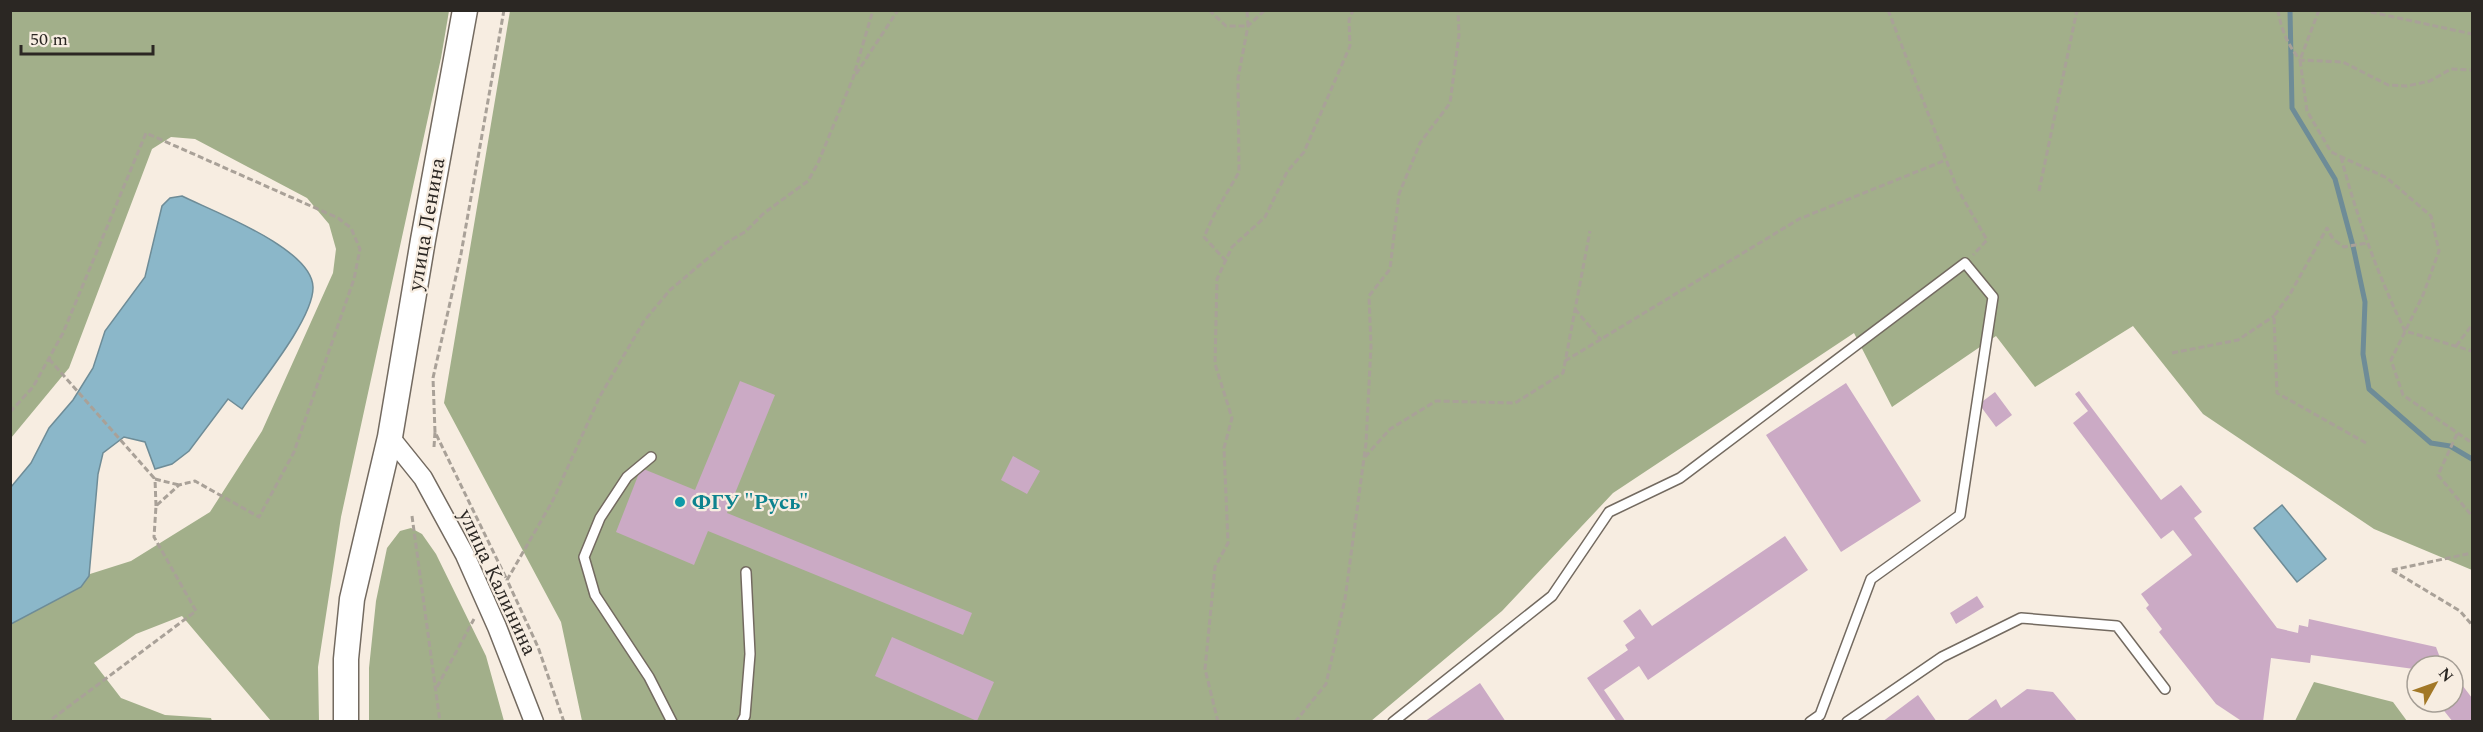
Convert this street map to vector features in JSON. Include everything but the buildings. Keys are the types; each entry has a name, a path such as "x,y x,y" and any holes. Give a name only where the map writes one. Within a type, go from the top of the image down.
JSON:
{"main road":[{"name":"улица Ленина","path":"346,722 346,659 352,599 390,437 465,10"}],"street":[{"name":"улица Калинина","path":"390,437 423,478 465,555 497,627 534,722"}],"lane":[{"path":"1394,722 1552,596 1609,512 1680,478 1965,263 1993,297 1959,515 1871,579 1820,715 1810,722"},
{"path":"651,457 627,477 600,518 584,557 595,595 650,677 672,722"},
{"path":"741,722 745,716 750,654 746,573"},
{"path":"1847,722 1942,657 2021,618 2117,626 2165,690"}],"path":[{"path":"434,447 433,378 460,254 504,10"},
{"path":"507,580 552,502 600,396 644,321 670,290 726,243 745,232 764,213 808,181 818,163 853,78 873,10"},
{"path":"853,78 898,10"},
{"path":"1209,10 1226,26 1248,26 1264,10"},
{"path":"1226,261 1204,237 1239,172 1238,78 1248,26 1247,10"},
{"path":"1218,722 1205,669 1215,567 1228,543 1224,448 1232,418 1215,364 1217,279 1232,247 1265,217 1287,172 1304,152 1350,46 1349,20 1353,10"},
{"path":"1295,722 1326,684 1345,599 1364,459 1371,346 1369,296 1390,269 1399,194 1420,143 1450,103 1459,35 1458,10"},
{"path":"1888,10 1957,188 1988,240 1965,263"},
{"path":"2039,191 2077,10"},
{"path":"2278,10 2288,46 2300,60 2343,62 2388,85 2407,86 2430,81 2451,69 2472,70"},
{"path":"2319,10 2300,60 2307,111 2331,152 2387,178 2431,216 2439,251 2423,295 2391,360 2403,395 2472,443"},
{"path":"2362,10 2472,34"},
{"path":"10,412 33,387 63,333 146,133 338,218 351,228 360,249 354,279 294,452 259,517 195,481 179,485 155,479 49,359"},
{"path":"2341,156 2353,204 2367,243 2381,280 2405,331 2472,351"},
{"path":"1565,361 1799,219 1946,160"},
{"path":"2172,353 2238,340 2274,316 2290,294 2327,228 2333,239 2344,247 2367,243"},
{"path":"1364,459 1390,429 1436,401 1515,403 1563,373 1590,231"},
{"path":"1575,309 1601,340"},
{"path":"2274,316 2277,393 2366,443"},
{"path":"2456,346 2472,325"},
{"path":"435,432 538,647 564,722"},
{"path":"2457,434 2438,476 2472,516"},
{"path":"48,722 196,611 154,537 155,479"},
{"path":"156,506 179,485"},
{"path":"412,516 440,722"},
{"path":"2472,553 2392,570 2460,611 2472,625"},
{"path":"436,689 476,615"}],"green space":[{"path":"11,11 449,11 441,58 341,517 318,667 319,721 271,721 182,616 136,634 94,663 121,698 165,715 211,718 212,721 10,721 11,599 131,561 210,512 262,431 333,273 336,249 329,224 307,198 195,139 171,137 152,149 69,368 11,438"},
{"path":"510,11 2472,11 2472,570 2374,529 2203,414 2133,326 2035,387 1996,336 1892,407 1854,333 1613,493 1502,611 1371,721 582,721 561,622 444,403"},
{"path":"411,528 422,534 436,554 486,656 504,721 369,721 369,668 376,601 387,548 400,531"},
{"path":"2314,682 2393,702 2407,721 2295,721"}],"water":[{"path":"182,196 258,232 296,258 308,273 313,287 311,300 285,350 242,409 228,399 189,451 172,464 155,469 145,442 124,437 103,453 98,474 89,576 81,587 11,624 11,487 31,463 49,428 73,400 93,368 105,331 145,277 162,206 170,198"},
{"path":"2282,505 2326,559 2297,582 2254,528"}],"waterway":[{"path":"2290,10 2292,108 2335,179 2365,302 2363,354 2369,389 2431,443 2450,446 2472,459"}],"place":[{"name":"ФГУ \"Русь\"","path":"680,502"}]}
